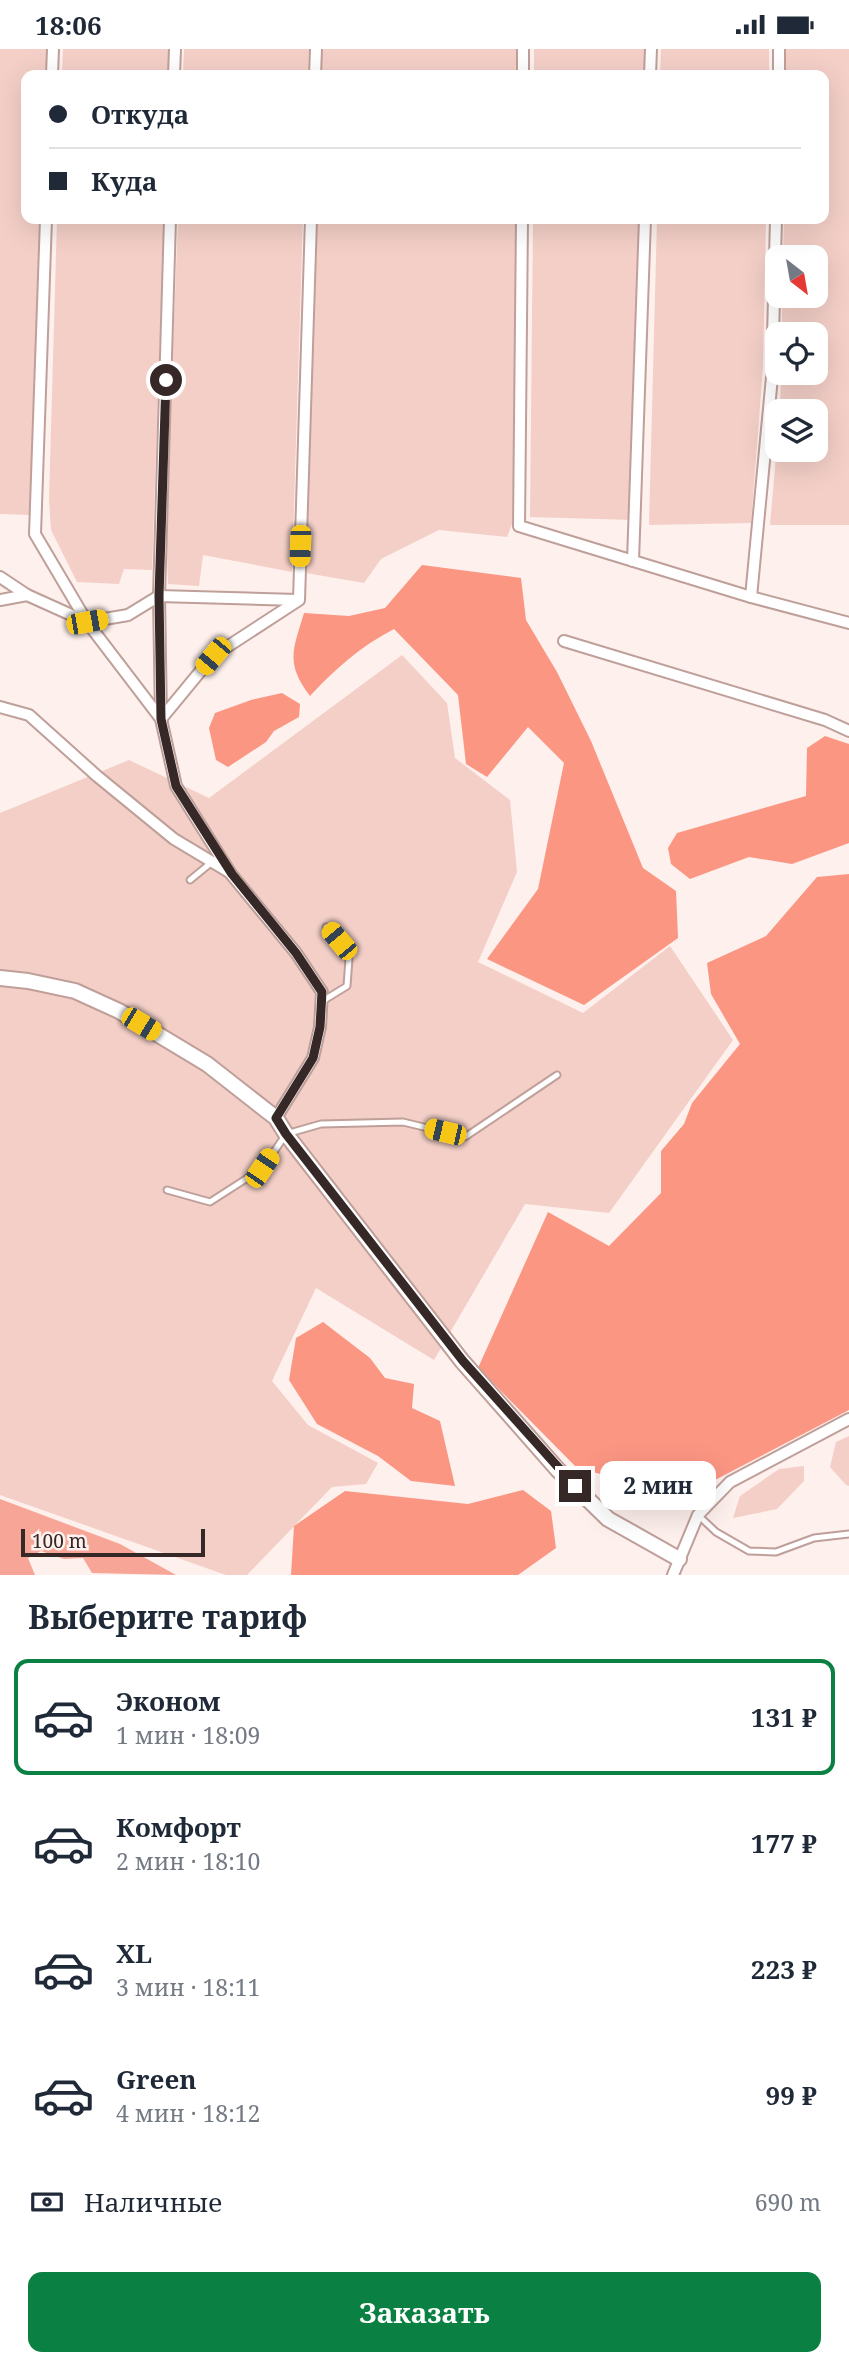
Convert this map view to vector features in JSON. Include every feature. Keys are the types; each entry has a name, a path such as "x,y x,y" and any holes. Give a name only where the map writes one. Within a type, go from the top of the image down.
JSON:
{"street":[{"path":"52,70 53,49"},
{"path":"174,70 175,49"},
{"path":"315,70 316,49"},
{"path":"523,49 523,70"},
{"path":"650,49 650,70"},
{"path":"779,49 779,70"},
{"path":"46,224 35,534 87,622 161,719"},
{"path":"170,224 159,596 161,719 176,786 232,874 296,953 322,992 320,1027 313,1058 276,1118"},
{"path":"299,600 311,224"},
{"path":"522,224 519,526 751,597 849,623"},
{"path":"633,561 645,224"},
{"path":"751,597 772,377 776,224"},
{"path":"0,577 27,594 87,622 128,615 159,596 299,600"},
{"path":"0,600 27,594"},
{"path":"161,719 213,656 299,600"},
{"path":"564,641 825,720 849,731"},
{"path":"0,707 29,715 97,776 174,839 232,874"},
{"path":"0,978 75,991 120,1011 207,1064 276,1118 463,1361 558,1470 608,1519 679,1559"},
{"path":"673,1575 698,1515 730,1482 849,1419"}],"lane":[{"path":"190,880 212,862"},
{"path":"321,1002 347,986 349,959 327,927"},
{"path":"166,1190 210,1202 262,1168 286,1134 321,1124 403,1122 465,1137 557,1075"},
{"path":"698,1515 716,1532 750,1551 776,1552 814,1538 849,1534"}],"shaded area":[{"path":"0,49 48,49 47,70 21,70 21,224 42,224 30,515 0,514"},
{"path":"63,49 171,49 170,70 62,70"},
{"path":"184,49 309,49 308,70 183,70"},
{"path":"322,49 523,49 522,70 322,70"},
{"path":"534,49 648,49 647,70 534,70"},
{"path":"661,49 769,49 769,70 660,70"},
{"path":"786,49 849,49 849,525 770,525 776,462 828,462 828,399 780,399 781,385 828,385 828,322 782,322 782,308 828,308 828,245 783,245 784,224 829,224 829,70 786,70"},
{"path":"57,224 164,224 152,570 124,569 119,584 77,582 51,530 49,499"},
{"path":"178,224 303,224 292,572 203,555 199,586 168,584 166,523"},
{"path":"317,224 519,224 512,524 507,537 439,530 381,559 364,583 306,573"},
{"path":"533,224 643,224 633,520 530,517"},
{"path":"657,224 766,224 763,367 751,523 649,525"},
{"path":"422,565 521,578 526,620 557,672 591,741 643,868 676,891 678,938 584,1005 487,959 538,889 564,763 528,727 487,777 466,764 458,695 394,629 349,659 310,696 297,674 294,647 304,613 349,616 385,608"},
{"path":"402,655 447,703 455,758 510,800 517,872 478,962 583,1013 670,946 733,1040 609,1213 525,1204 434,1360 316,1288 272,1381 308,1425 378,1463 366,1484 332,1487 247,1575 226,1575 0,1495 0,813 129,760 209,798"},
{"path":"282,693 300,704 299,717 274,731 266,742 228,767 216,760 209,728 215,713 251,700"},
{"path":"825,736 849,744 849,843 792,864 749,857 690,879 671,864 668,848 677,833 806,796 807,748"},
{"path":"849,874 849,1410 715,1480 644,1485 577,1468 478,1368 548,1212 609,1246 661,1193 661,1151 684,1124 692,1103 740,1044 711,994 707,963 766,936 817,877"},
{"path":"323,1322 370,1358 385,1378 414,1384 412,1408 440,1421 455,1486 411,1481 378,1456 317,1424 289,1380 296,1338"},
{"path":"849,1436 849,1486 830,1467 836,1442"},
{"path":"804,1466 804,1481 777,1509 733,1518 740,1496 779,1469"},
{"path":"523,1490 551,1511 556,1548 518,1575 291,1575 294,1526 345,1491 468,1504"},
{"path":"0,1499 120,1544 176,1575 92,1573 83,1558 64,1559 41,1551 28,1558 35,1575 0,1575"}],"route":[{"path":"166,380 159,596 161,719 176,786 232,874 296,953 322,992 320,1027 313,1058 276,1118 463,1361 575,1486"}]}
